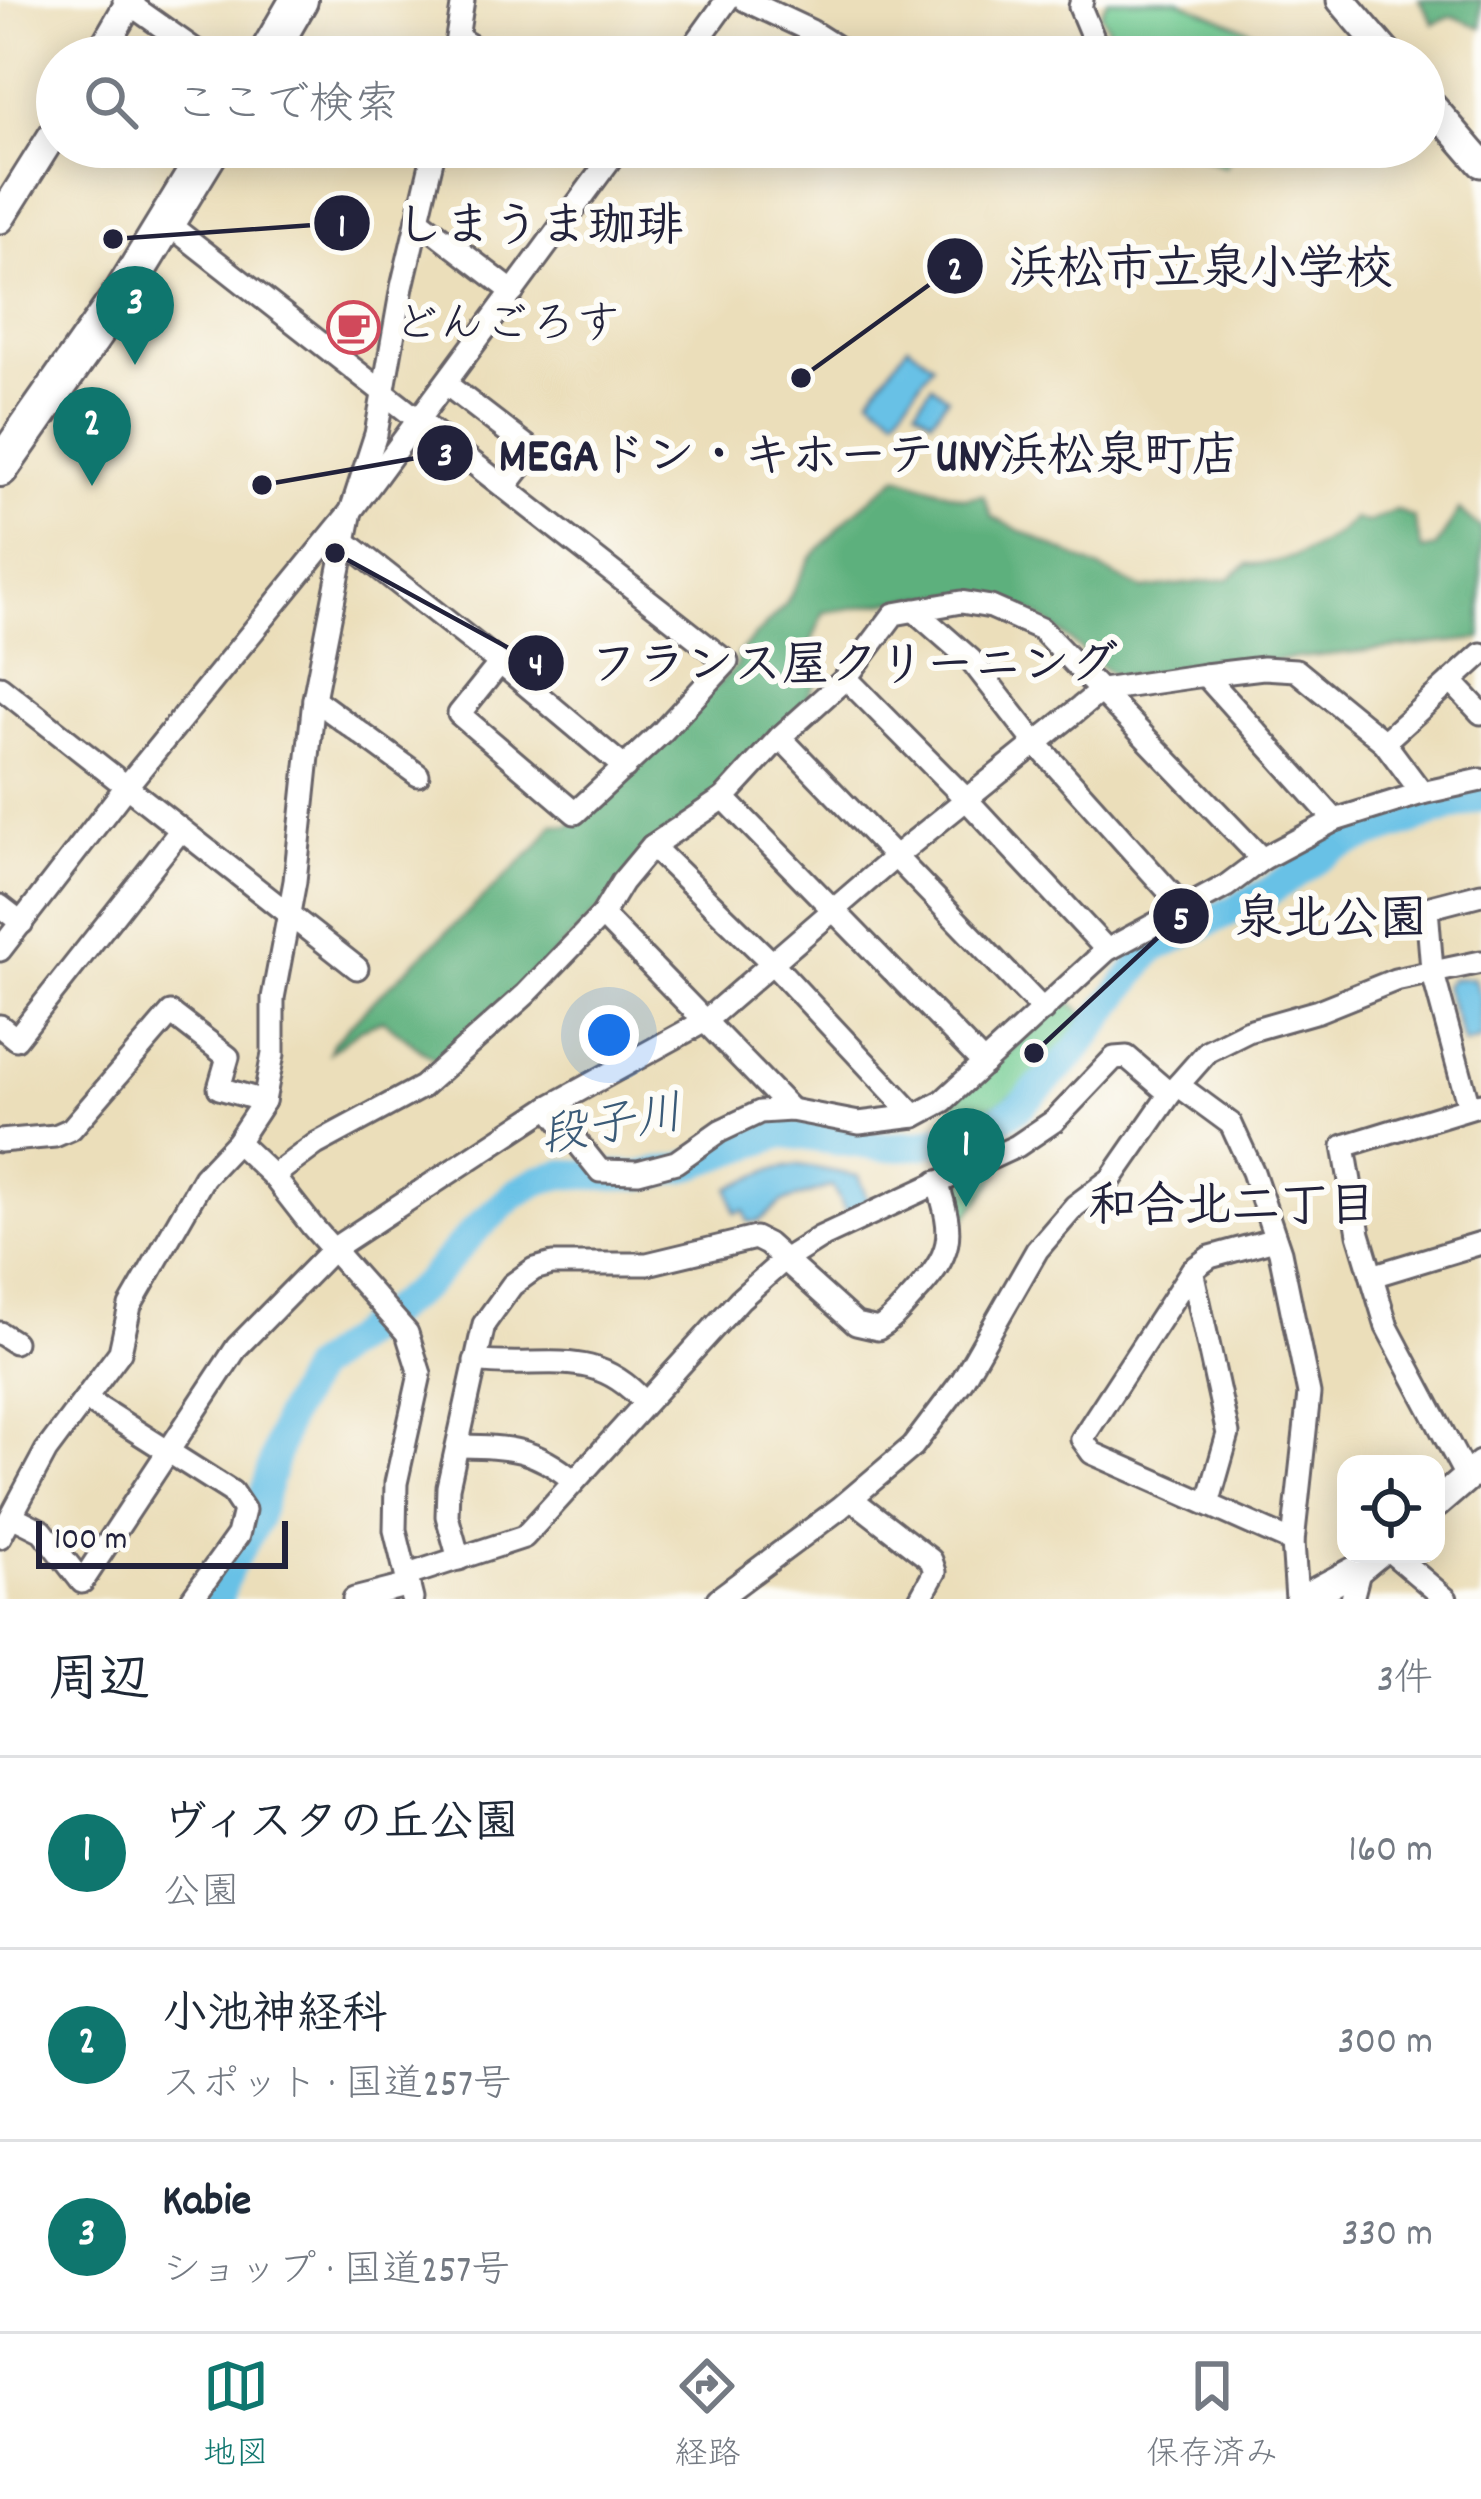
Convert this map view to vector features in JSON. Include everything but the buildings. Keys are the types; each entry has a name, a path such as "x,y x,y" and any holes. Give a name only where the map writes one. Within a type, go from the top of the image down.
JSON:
{"highway":[{"path":"278,36 299,0"},
{"path":"0,468 124,291 199,168"}],"street":[{"path":"458,36 463,0"},
{"path":"701,36 728,0"},
{"path":"746,0 819,36"},
{"path":"1082,0 1080,7 1092,36"},
{"path":"1341,0 1372,36"},
{"path":"109,36 128,1 176,36"},
{"path":"1445,121 1481,163"},
{"path":"0,219 36,162"},
{"path":"0,1537 46,1451 120,1352 130,1306 204,1178 237,1142 264,1101 273,1054 273,998 296,881 314,699 351,511 376,434 430,168"},
{"path":"0,950 351,511 605,168"},
{"path":"418,219 513,292"},
{"path":"166,222 727,662 575,813 459,714 500,663"},
{"path":"446,384 532,451 505,487"},
{"path":"346,542 625,768"},
{"path":"273,1176 316,1144 422,1087 526,994 602,915 652,846 724,798 780,737 846,678 894,614 961,602 991,607 1041,629 1262,859"},
{"path":"914,610 970,660 1034,741 1183,908"},
{"path":"1384,742 1481,654"},
{"path":"14,1516 42,1532 90,1591 168,1452 237,1347 333,1249 549,1107 705,1022 896,856 1102,690 1263,668 1296,670 1384,742 1422,793"},
{"path":"1205,676 1335,820"},
{"path":"846,678 1107,950"},
{"path":"1451,681 1481,713"},
{"path":"0,687 357,968"},
{"path":"314,699 418,775"},
{"path":"780,737 1043,1010"},
{"path":"549,1107 600,1171 638,1172 676,1162 720,1131 760,1112 790,1110 860,1123 915,1116 944,1101 1107,950 1335,820 1481,780"},
{"path":"724,798 984,1064"},
{"path":"0,1026 16,1039 180,831"},
{"path":"652,846 771,962 915,1116"},
{"path":"1445,1496 1474,1471 1387,1327 1359,1234 1344,1146 1475,1105 1432,970 1427,908 1481,894"},
{"path":"0,906 22,923"},
{"path":"602,915 790,1110"},
{"path":"718,1599 913,1446 962,1381 1036,1250 1075,1206 1111,1179 1174,1089 1208,1052 1247,1031 1432,970 1481,962"},
{"path":"0,1141 71,1130 171,1013 228,1057 219,1088 264,1101"},
{"path":"354,1599 410,1586 459,1559 524,1537 740,1299 783,1262 820,1237 1017,1146 1054,1121 1114,1058 1127,1057 1231,1124 1276,1240 1309,1394 1293,1542 1300,1599 1364,1563"},
{"path":"237,1142 273,1176 407,1333 419,1374 399,1462 395,1530 410,1586"},
{"path":"459,1559 448,1516 448,1487 484,1324 512,1285 534,1269 552,1264 647,1264 755,1238 856,1324 884,1326 944,1259 949,1218 937,1182"},
{"path":"1276,1240 1210,1258 1192,1270 1082,1439 1092,1453 1293,1542"},
{"path":"1372,1276 1481,1243"},
{"path":"1192,1270 1228,1434 1208,1504"},
{"path":"475,1361 579,1362 610,1374 644,1402"},
{"path":"87,1400 232,1492 244,1510 238,1535 192,1599"},
{"path":"458,1446 519,1448 555,1464 574,1480"},
{"path":"851,1499 931,1560 935,1572 920,1599"},
{"path":"1352,1599 1367,1563"},
{"path":"1404,1563 1446,1599"}],"green space":[{"path":"1107,0 1178,0 1263,36 1112,36 1101,13"},
{"path":"1419,0 1481,0 1481,28 1453,16 1434,24"},
{"path":"898,476 964,498 983,495 992,517 1142,589 1228,579 1248,564 1305,552 1354,519 1367,523 1396,510 1414,518 1422,550 1436,547 1459,510 1481,528 1481,639 1116,677 1050,624 997,599 940,596 824,612 812,641 821,673 802,708 504,1005 437,1062 383,1020 360,1029 330,1052 368,1006 536,848 553,824 570,826 599,797 621,785 653,746 738,665 737,655 786,604 809,560 850,516"},
{"path":"1067,999 1083,1014 1063,1048 1036,1077 1003,1101 967,1118 951,1103"},
{"path":"999,1168 962,1224 951,1190 959,1181"}],"water":[{"path":"908,345 933,364 896,416 870,397"},
{"path":"932,385 948,397 932,419 916,408"},
{"path":"1473,978 1481,997 1481,1039 1464,1044 1445,986 1451,979"},
{"path":"799,1165 858,1176 868,1201 846,1212 832,1186 783,1202 759,1221 748,1222 744,1210 735,1213 729,1188 771,1170"}],"waterway":[{"name":"段子川","path":"218,1599 228,1570 256,1521 286,1419 313,1369 425,1285 516,1193 564,1174 639,1176 682,1168 783,1133 882,1147 920,1145 985,1127 1019,1107 1074,1053 1151,950 1267,893 1337,846 1481,796"}],"place":[{"name":"しまうま珈琲","path":"113,239"},
{"name":"どんごろす","path":"354,328"},
{"name":"Kabie","path":"135,365"},
{"name":"浜松市立泉小学校","path":"801,378"},
{"name":"MEGAドン・キホーテUNY浜松泉町店","path":"262,485"},
{"name":"小池神経科","path":"92,486"},
{"name":"フランス屋クリーニング","path":"335,553"},
{"name":"泉北公園","path":"1034,1053"},
{"name":"ヴィスタの丘公園","path":"966,1207"}],"district":[{"name":"和合北二丁目","path":"1232,1210"}]}
